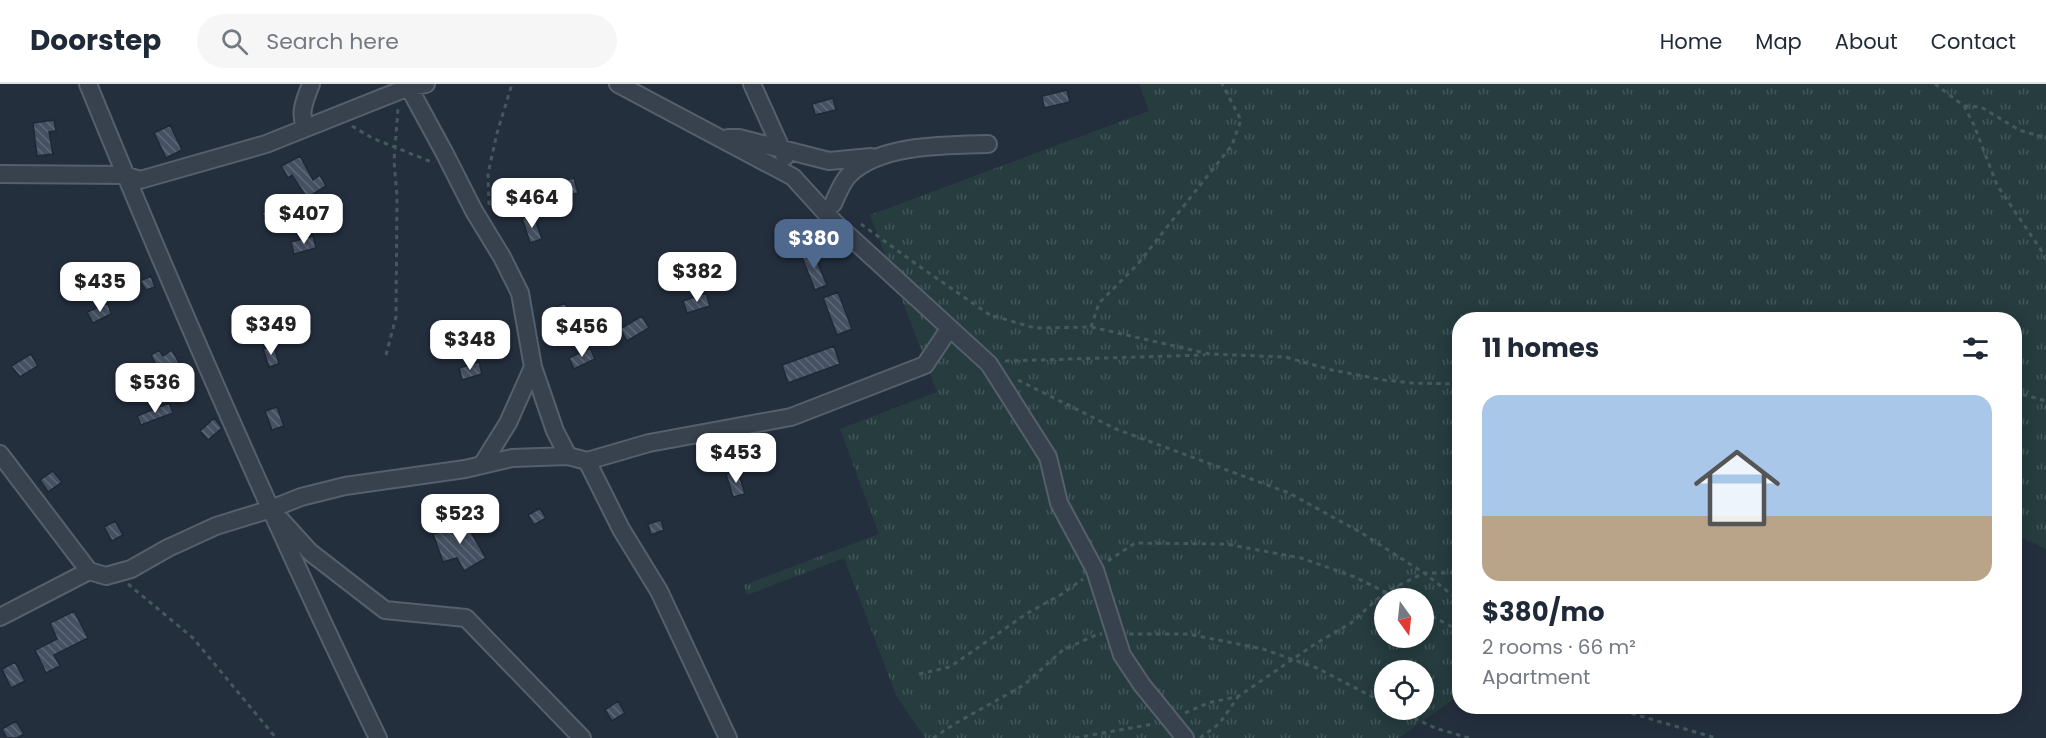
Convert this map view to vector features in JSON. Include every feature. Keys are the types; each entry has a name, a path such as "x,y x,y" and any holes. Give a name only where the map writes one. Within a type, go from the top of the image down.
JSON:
{"street":[{"path":"87,84 271,508 378,738"},
{"path":"305,128 302,107 311,84"},
{"path":"618,84 793,177 834,222 989,364 1048,457 1059,503 1095,570 1122,655 1142,685 1185,738"},
{"path":"752,84 793,177"},
{"path":"0,174 125,175 140,180 266,144 410,87 474,211 502,257 520,293 533,367 555,431 567,456"},
{"path":"720,139 739,138 829,161 878,157 951,145 988,144"},
{"path":"833,204 846,177 863,163 878,157"},
{"path":"0,454 89,571 106,576 131,569 168,548 216,526 301,497 345,486 465,469 512,458 567,456 587,461 650,443 791,417 925,365 949,329"},
{"path":"483,463 508,423 533,367"},
{"path":"587,461 621,529 659,591 728,738"},
{"path":"271,508 310,552 386,610 466,618 582,738"},
{"path":"0,617 89,571"}],"path":[{"path":"489,206 488,174 496,133 512,84"},
{"path":"1091,327 1099,303 1137,265 1232,145 1241,120 1222,84"},
{"path":"1935,84 1964,106 1974,125 1997,185 2043,253 2046,261"},
{"path":"386,355 396,317 397,196 394,161 410,87"},
{"path":"1964,106 1981,107 2019,130 2046,138"},
{"path":"335,116 372,138 439,166"},
{"path":"859,222 990,315 1035,328 1091,327 1210,354"},
{"path":"989,364 1019,360 1210,354 1285,357 1332,370 1384,380 1452,384"},
{"path":"1012,375 1116,429 1289,493 1360,532 1424,573 1452,595"},
{"path":"2022,394 2046,401"},
{"path":"919,674 951,667 1026,614 1062,594 1135,543 1226,543 1301,558 1355,577 1377,588"},
{"path":"1393,588 1424,573 1452,573"},
{"path":"106,576 127,584 193,638 276,738"},
{"path":"1199,738 1219,724 1239,696 1315,644 1351,623 1374,602"},
{"path":"1434,617 1452,627"},
{"path":"933,738 1024,685 1063,650 1098,634 1188,634 1263,649 1317,668 1374,697"},
{"path":"1075,738 1171,720 1208,703 1239,696"},
{"path":"1633,714 1716,738"},
{"path":"1418,720 1434,728 1469,738"}],"green space":[{"path":"1139,84 2046,84 2046,549 2022,537 2022,312 1452,312 1452,700 1434,713 1434,660 1374,660 1374,720 1424,720 1399,738 925,738 896,695 844,558 747,595 744,585 879,534 840,429 937,392 870,215 1149,111"}],"building":[{"path":"1067,90 1070,102 1044,108 1042,96"},
{"path":"833,98 836,110 815,115 812,104"},
{"path":"54,120 56,131 49,132 53,154 37,156 33,123"},
{"path":"170,125 182,150 166,158 154,133"},
{"path":"300,156 313,180 320,175 326,186 307,198 292,175 288,178 281,166"},
{"path":"574,178 578,193 566,196 562,181"},
{"path":"282,202 288,213 268,224 262,213"},
{"path":"533,214 542,239 530,243 522,218"},
{"path":"313,236 316,248 294,254 291,242"},
{"path":"812,250 827,285 815,290 801,255"},
{"path":"151,276 155,287 146,290 140,281"},
{"path":"838,292 852,329 837,335 823,298"},
{"path":"706,293 710,306 687,313 683,301"},
{"path":"108,303 111,314 93,323 87,312"},
{"path":"565,303 574,322 560,328 551,309"},
{"path":"642,316 649,328 627,341 620,329"},
{"path":"274,346 279,364 269,367 263,349"},
{"path":"834,346 840,364 788,383 782,365"},
{"path":"590,348 595,359 574,369 569,358"},
{"path":"159,350 163,356 172,350 179,363 171,368 189,397 177,404 151,355"},
{"path":"31,354 38,366 20,377 11,366"},
{"path":"479,362 482,374 462,380 459,368"},
{"path":"169,403 173,413 141,425 137,416"},
{"path":"277,407 284,426 272,430 265,411"},
{"path":"214,418 222,428 208,440 200,431"},
{"path":"53,471 62,482 48,492 40,480"},
{"path":"738,471 745,494 733,497 726,474"},
{"path":"540,508 546,518 534,525 528,515"},
{"path":"661,520 664,530 651,535 648,524"},
{"path":"115,521 123,535 112,541 104,527"},
{"path":"473,521 477,531 472,534 486,558 464,571 457,558 443,562 433,534"},
{"path":"74,611 88,638 54,655 60,666 46,673 35,650 57,639 50,623"},
{"path":"15,662 25,681 11,688 2,669"},
{"path":"618,701 625,713 612,721 605,710"},
{"path":"16,721 24,734 17,738 7,738 2,729"}]}
